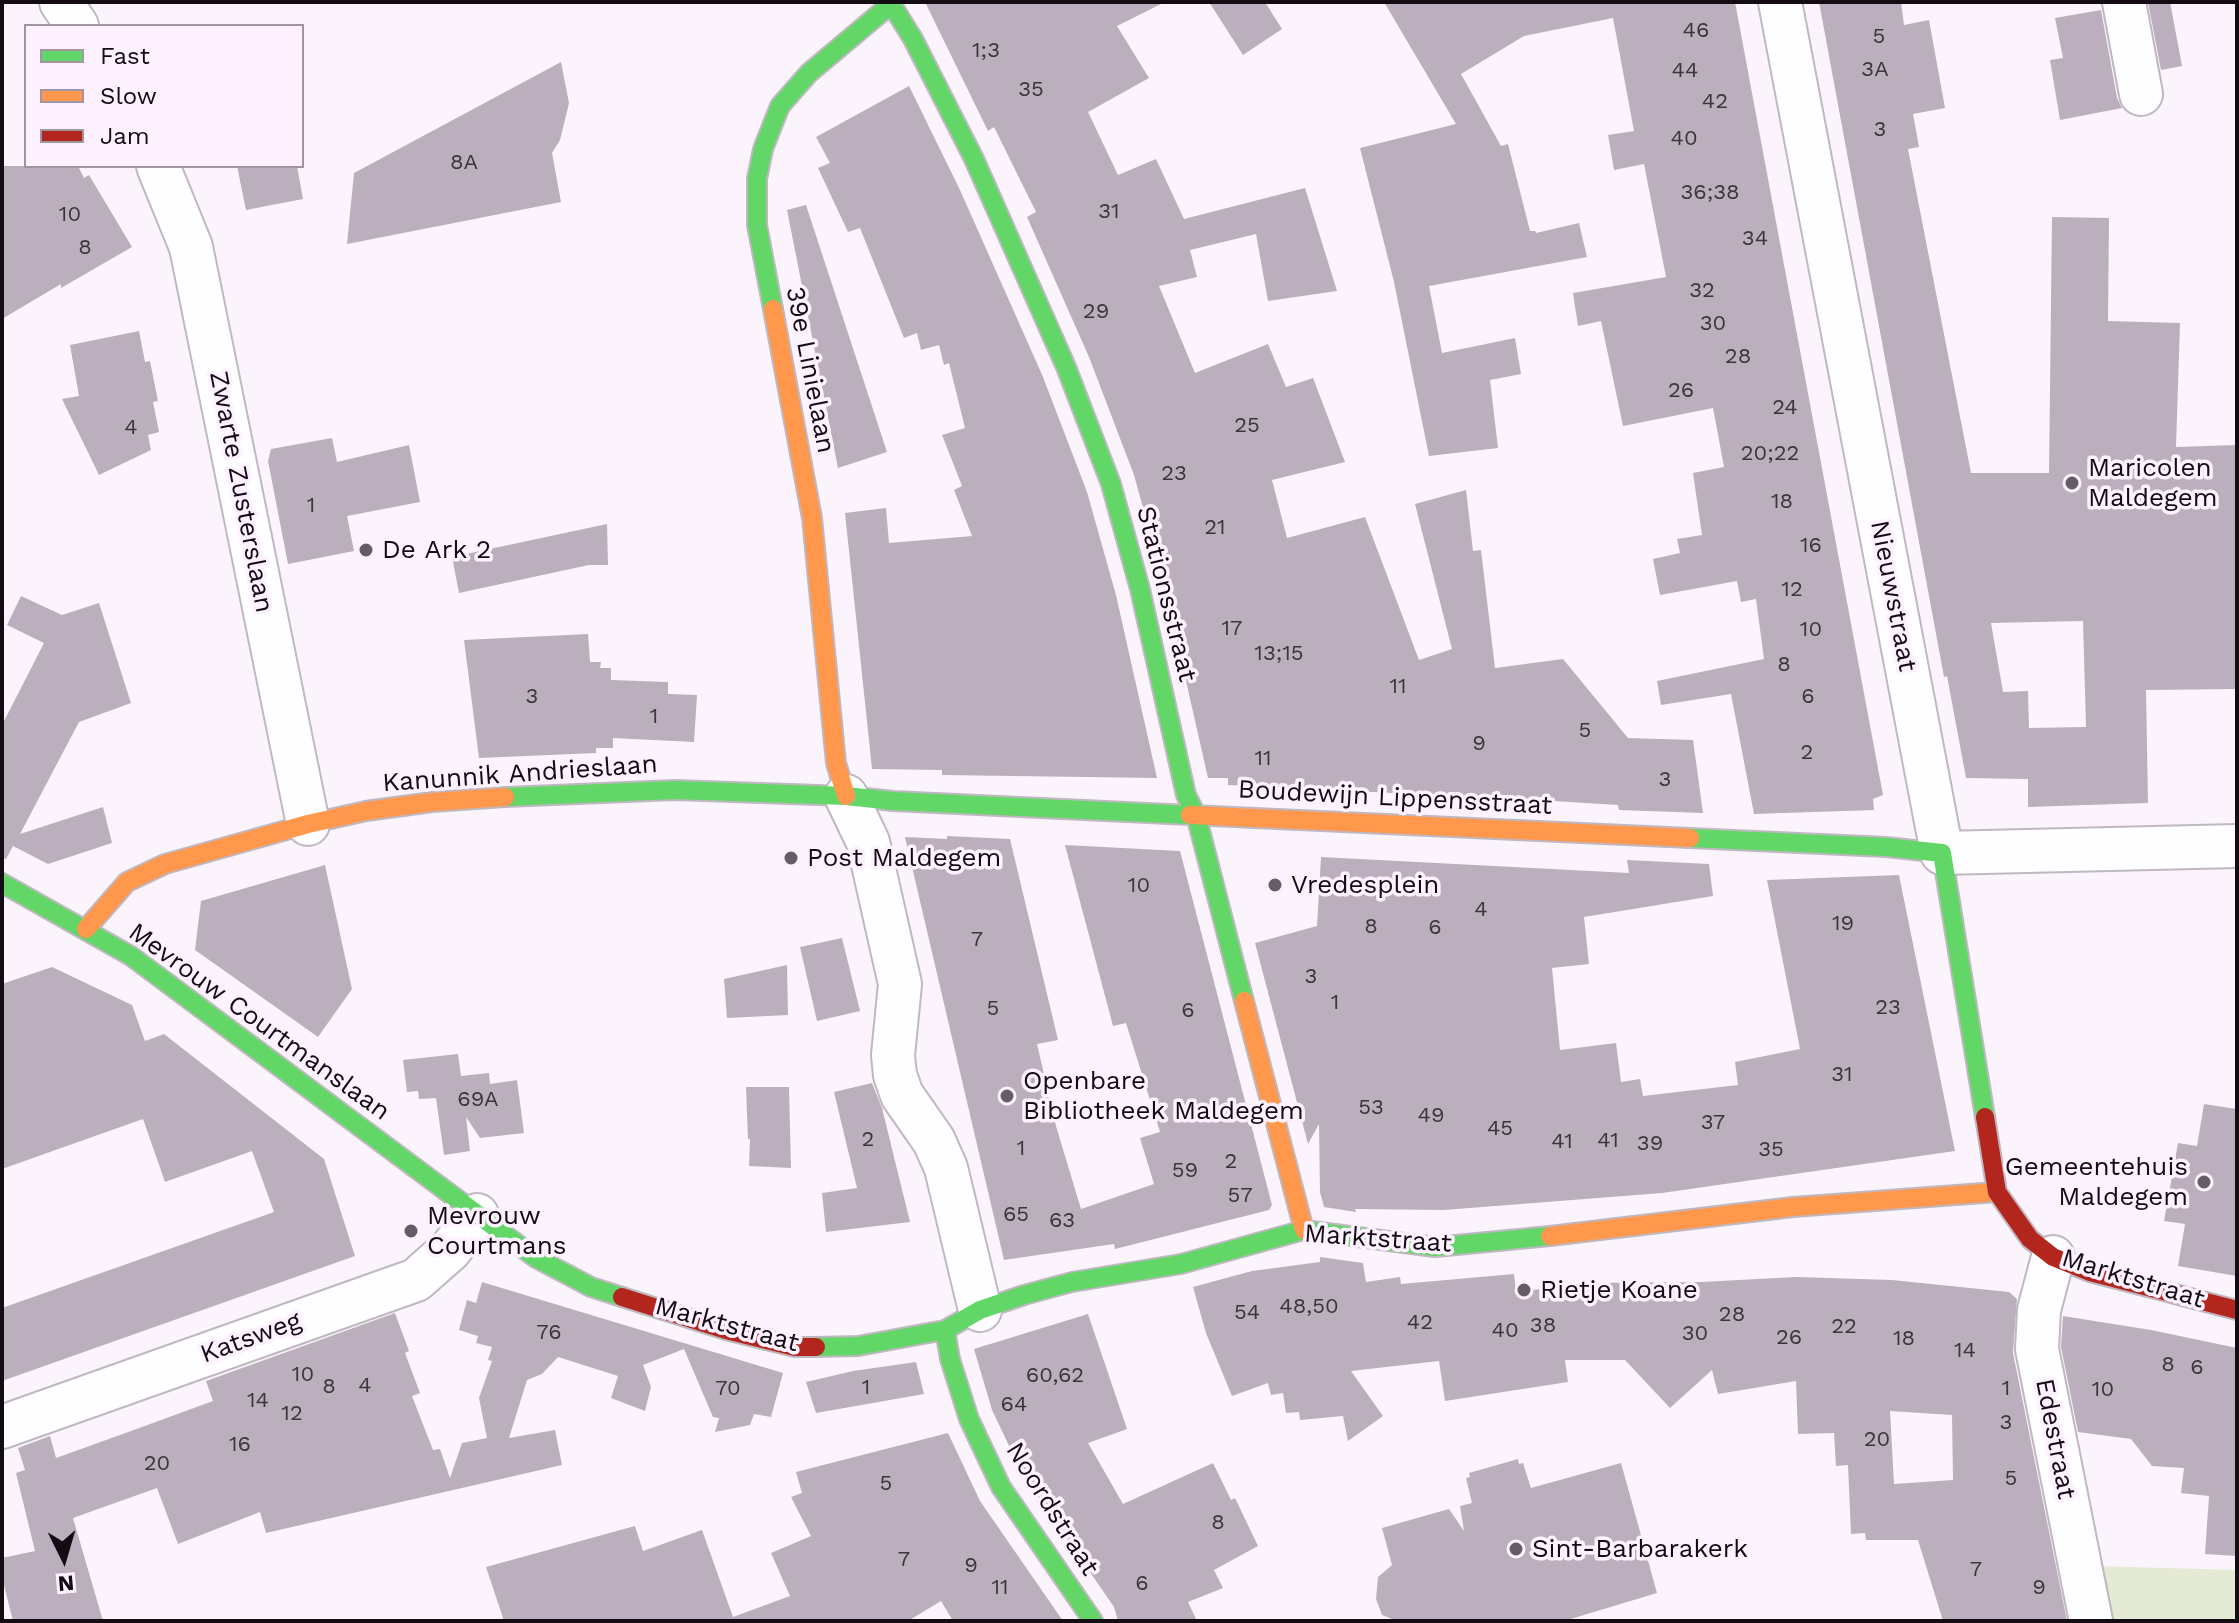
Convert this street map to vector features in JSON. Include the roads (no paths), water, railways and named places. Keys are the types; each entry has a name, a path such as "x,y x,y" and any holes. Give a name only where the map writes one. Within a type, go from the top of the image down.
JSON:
{"street":[{"path":"61,2 76,24"},
{"name":"Nieuwstraat","path":"1780,2 1942,853 1997,1192"},
{"path":"2124,2 2141,94"},
{"name":"39e Linielaan","path":"846,796 836,763 812,518 757,225 757,179 763,149 780,106 809,73 891,3"},
{"name":"Stationsstraat","path":"891,3 913,39 974,159 1066,367 1111,484 1144,604 1165,694 1172,741 1186,795 1196,815 1304,1230"},
{"name":"Zwarte Zusterslaan","path":"159,168 191,247 308,824"},
{"name":"Kanunnik Andrieslaan","path":"86,929 127,882 165,864 366,811 544,794 675,790 846,796"},
{"path":"846,796 868,842 900,984 893,1055 895,1075 902,1095 934,1141 946,1168 980,1310"},
{"name":"Boudewijn Lippensstraat","path":"846,796 893,801 1886,847 1942,853"},
{"path":"1942,853 2237,846"},
{"name":"Mevrouw Courtmanslaan","path":"2,883 131,956 477,1215"},
{"name":"Marktstraat","path":"477,1215 536,1258 591,1287 726,1330 795,1347 858,1346 945,1330 980,1310 1024,1295 1072,1282 1181,1264 1304,1230 1435,1247 1573,1234 1793,1207 1997,1192 2030,1239 2053,1257 2090,1272 2237,1310"},
{"name":"Katsweg","path":"2,1427 416,1280 450,1250 477,1215"},
{"name":"Edestraat","path":"2053,1257 2039,1310 2037,1349 2091,1621"},
{"name":"Noordstraat","path":"945,1330 950,1359 969,1419 1001,1487 1093,1621"}],"place":[{"name":"Maricolen Maldegem","path":"2072,483"},
{"name":"De Ark 2","path":"366,550"},
{"name":"Post Maldegem","path":"791,858"},
{"name":"Vredesplein","path":"1275,885"},
{"name":"Openbare Bibliotheek Maldegem","path":"1007,1096"},
{"name":"Gemeentehuis Maldegem","path":"2204,1182"},
{"name":"Mevrouw Courtmans","path":"411,1231"},
{"name":"Rietje Koane","path":"1524,1290"},
{"name":"Sint-Barbarakerk","path":"1516,1549"}]}
